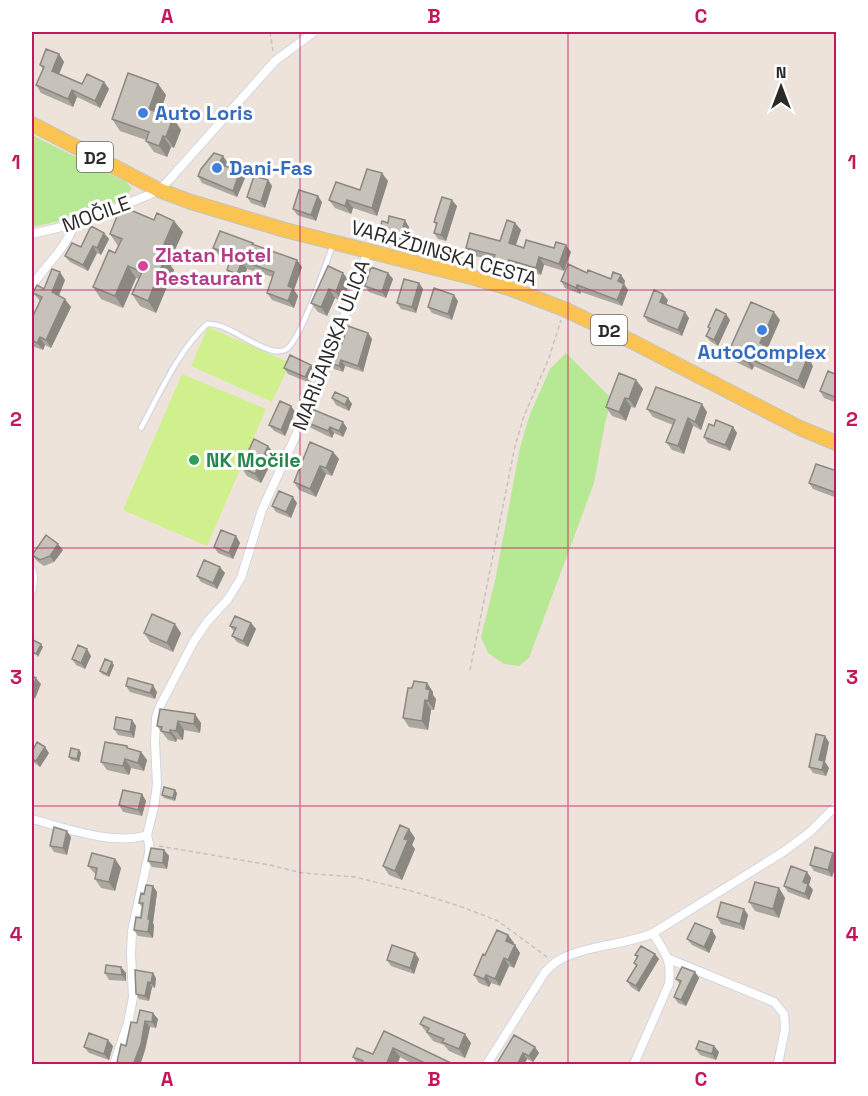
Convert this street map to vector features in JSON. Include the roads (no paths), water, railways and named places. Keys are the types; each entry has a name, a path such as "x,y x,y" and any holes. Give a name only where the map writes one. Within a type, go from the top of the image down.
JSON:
{"main road":[{"name":"VARAŽDINSKA CESTA","path":"32,124 159,190 206,207 474,278 509,288 564,309 800,428 837,443"}],"street":[{"path":"159,190 275,61 314,32"},
{"name":"MOČILE","path":"32,234 74,225 159,190"},
{"path":"32,286 65,243 74,225"},
{"name":"MARIJANSKA ULICA","path":"114,1065 128,1023 133,997 132,931 157,784 156,718 194,641 207,622 228,599 241,578 262,510 322,378 368,251"},
{"path":"32,571 32,589"},
{"path":"487,1065 545,972 555,963 579,952 642,938 653,933 783,852 810,832 837,806"},
{"path":"32,819 92,835 148,839"},
{"path":"634,1065 669,984 669,959 653,933"},
{"path":"669,959 774,1002 784,1014 785,1029 778,1065"}],"lane":[{"path":"141,428 173,368 199,331 207,324 218,325 274,351 284,350 293,343 334,242"}],"place":[{"name":"Auto Loris","path":"143,113"},
{"name":"Dani-Fas","path":"217,168"},
{"name":"Zlatan Hotel Restaurant","path":"143,266"},
{"name":"AutoComplex","path":"762,330"},
{"name":"NK Močile","path":"194,460"}]}
